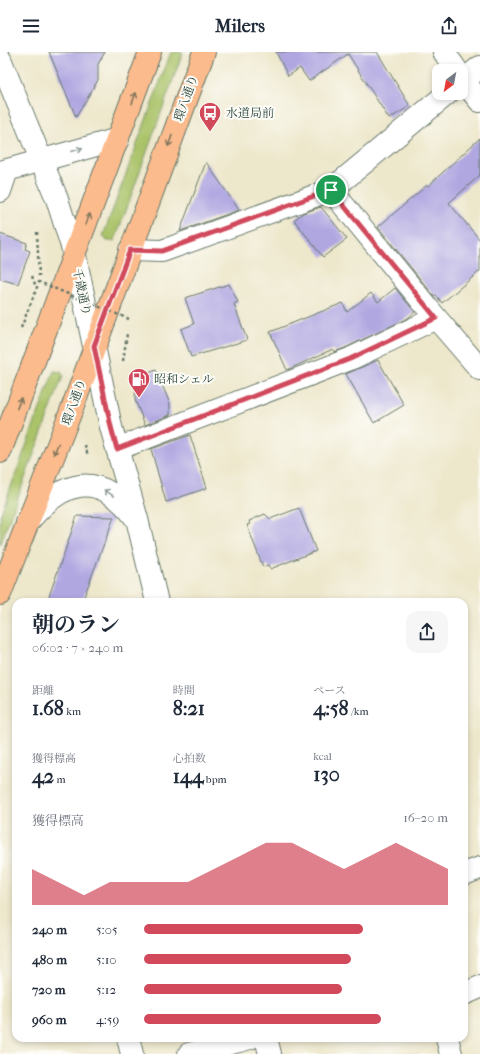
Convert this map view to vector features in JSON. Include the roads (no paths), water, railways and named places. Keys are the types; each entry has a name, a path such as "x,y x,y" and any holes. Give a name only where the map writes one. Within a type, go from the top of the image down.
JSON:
{"main road":[{"path":"0,452 150,52"},
{"name":"環八通り","path":"0,594 73,406 204,52"}],"street":[{"path":"444,52 450,64"},
{"name":"千歳通り","path":"0,59 57,199 74,256 111,427 137,519 156,598"},
{"path":"468,75 480,67"},
{"path":"468,90 480,101"},
{"path":"130,250 162,251 331,190 436,100"},
{"path":"0,191 4,171 118,139"},
{"path":"331,190 480,369"},
{"path":"117,449 350,359 436,318"},
{"path":"26,525 39,509 53,497 76,486 91,485 105,489 122,501 137,519"},
{"path":"468,872 480,868"},
{"path":"468,992 480,987"},
{"path":"129,1042 132,1054"},
{"path":"189,1054 235,1042"},
{"path":"267,1042 270,1054"},
{"path":"448,1042 451,1054"}],"place":[{"name":"水道局前","path":"210,132"},
{"name":"昭和シェル","path":"139,398"}]}
